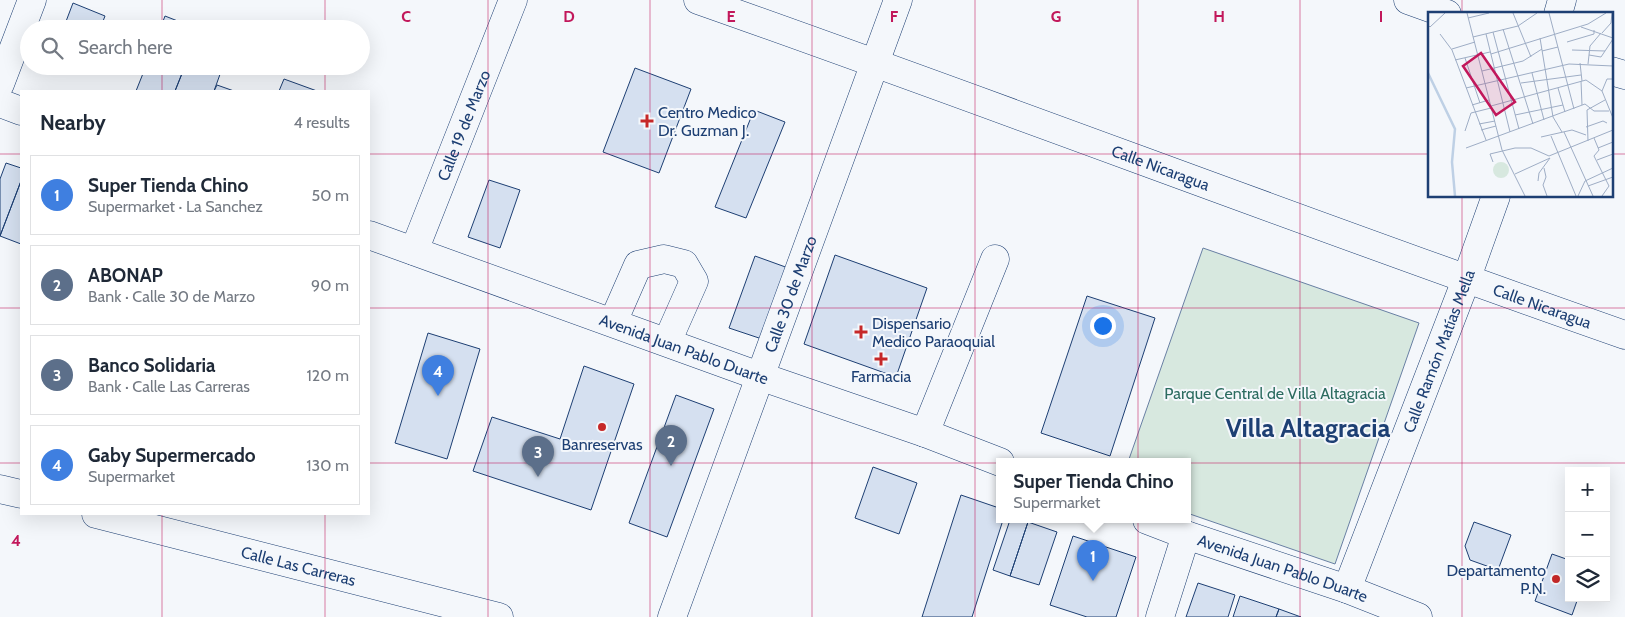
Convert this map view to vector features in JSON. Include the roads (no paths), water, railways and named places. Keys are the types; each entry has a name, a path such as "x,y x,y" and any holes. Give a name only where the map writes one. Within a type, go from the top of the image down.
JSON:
{"street":[{"path":"24,20 32,0"},
{"name":"Calle 19 de Marzo","path":"414,251 513,0"},
{"name":"Calle Nicaragua","path":"698,0 874,62 1466,280 1625,335"},
{"name":"Calle 30 de Marzo","path":"672,617 898,0"},
{"path":"1408,0 1441,12"},
{"path":"0,84 20,32"},
{"path":"1612,71 1625,75"},
{"path":"0,103 20,111"},
{"name":"Calle Ramón Matías Mella","path":"1347,589 1466,280 1495,198"},
{"name":"Avenida Juan Pablo Duarte","path":"370,235 759,376 925,433 996,460"},
{"path":"925,433 995,258"},
{"path":"613,322 638,265 664,259 684,264 694,281 666,342"},
{"path":"0,489 20,494"},
{"name":"Calle Las Carreras","path":"100,515 499,617"},
{"name":"Avenida Juan Pablo Duarte","path":"1155,523 1347,589 1401,614"},
{"path":"1160,617 1186,535"}],"place":[{"name":"Centro Medico Dr. Guzman J.","path":"647,121"},
{"name":"Dispensario Medico Paraoquial","path":"861,332"},
{"name":"Farmacia","path":"881,359"},
{"name":"Gaby Supermercado","path":"438,396"},
{"name":"Banreservas","path":"602,427"},
{"name":"ABONAP","path":"671,466"},
{"name":"Banco Solidaria","path":"538,477"},
{"name":"Departamento P.N.","path":"1556,579"},
{"name":"Super Tienda Chino","path":"1093,581"}],"district":[{"name":"Villa Altagracia","path":"1308,428"}],"park label":[{"name":"Parque Central de Villa Altagracia","path":"1275,393"}]}
